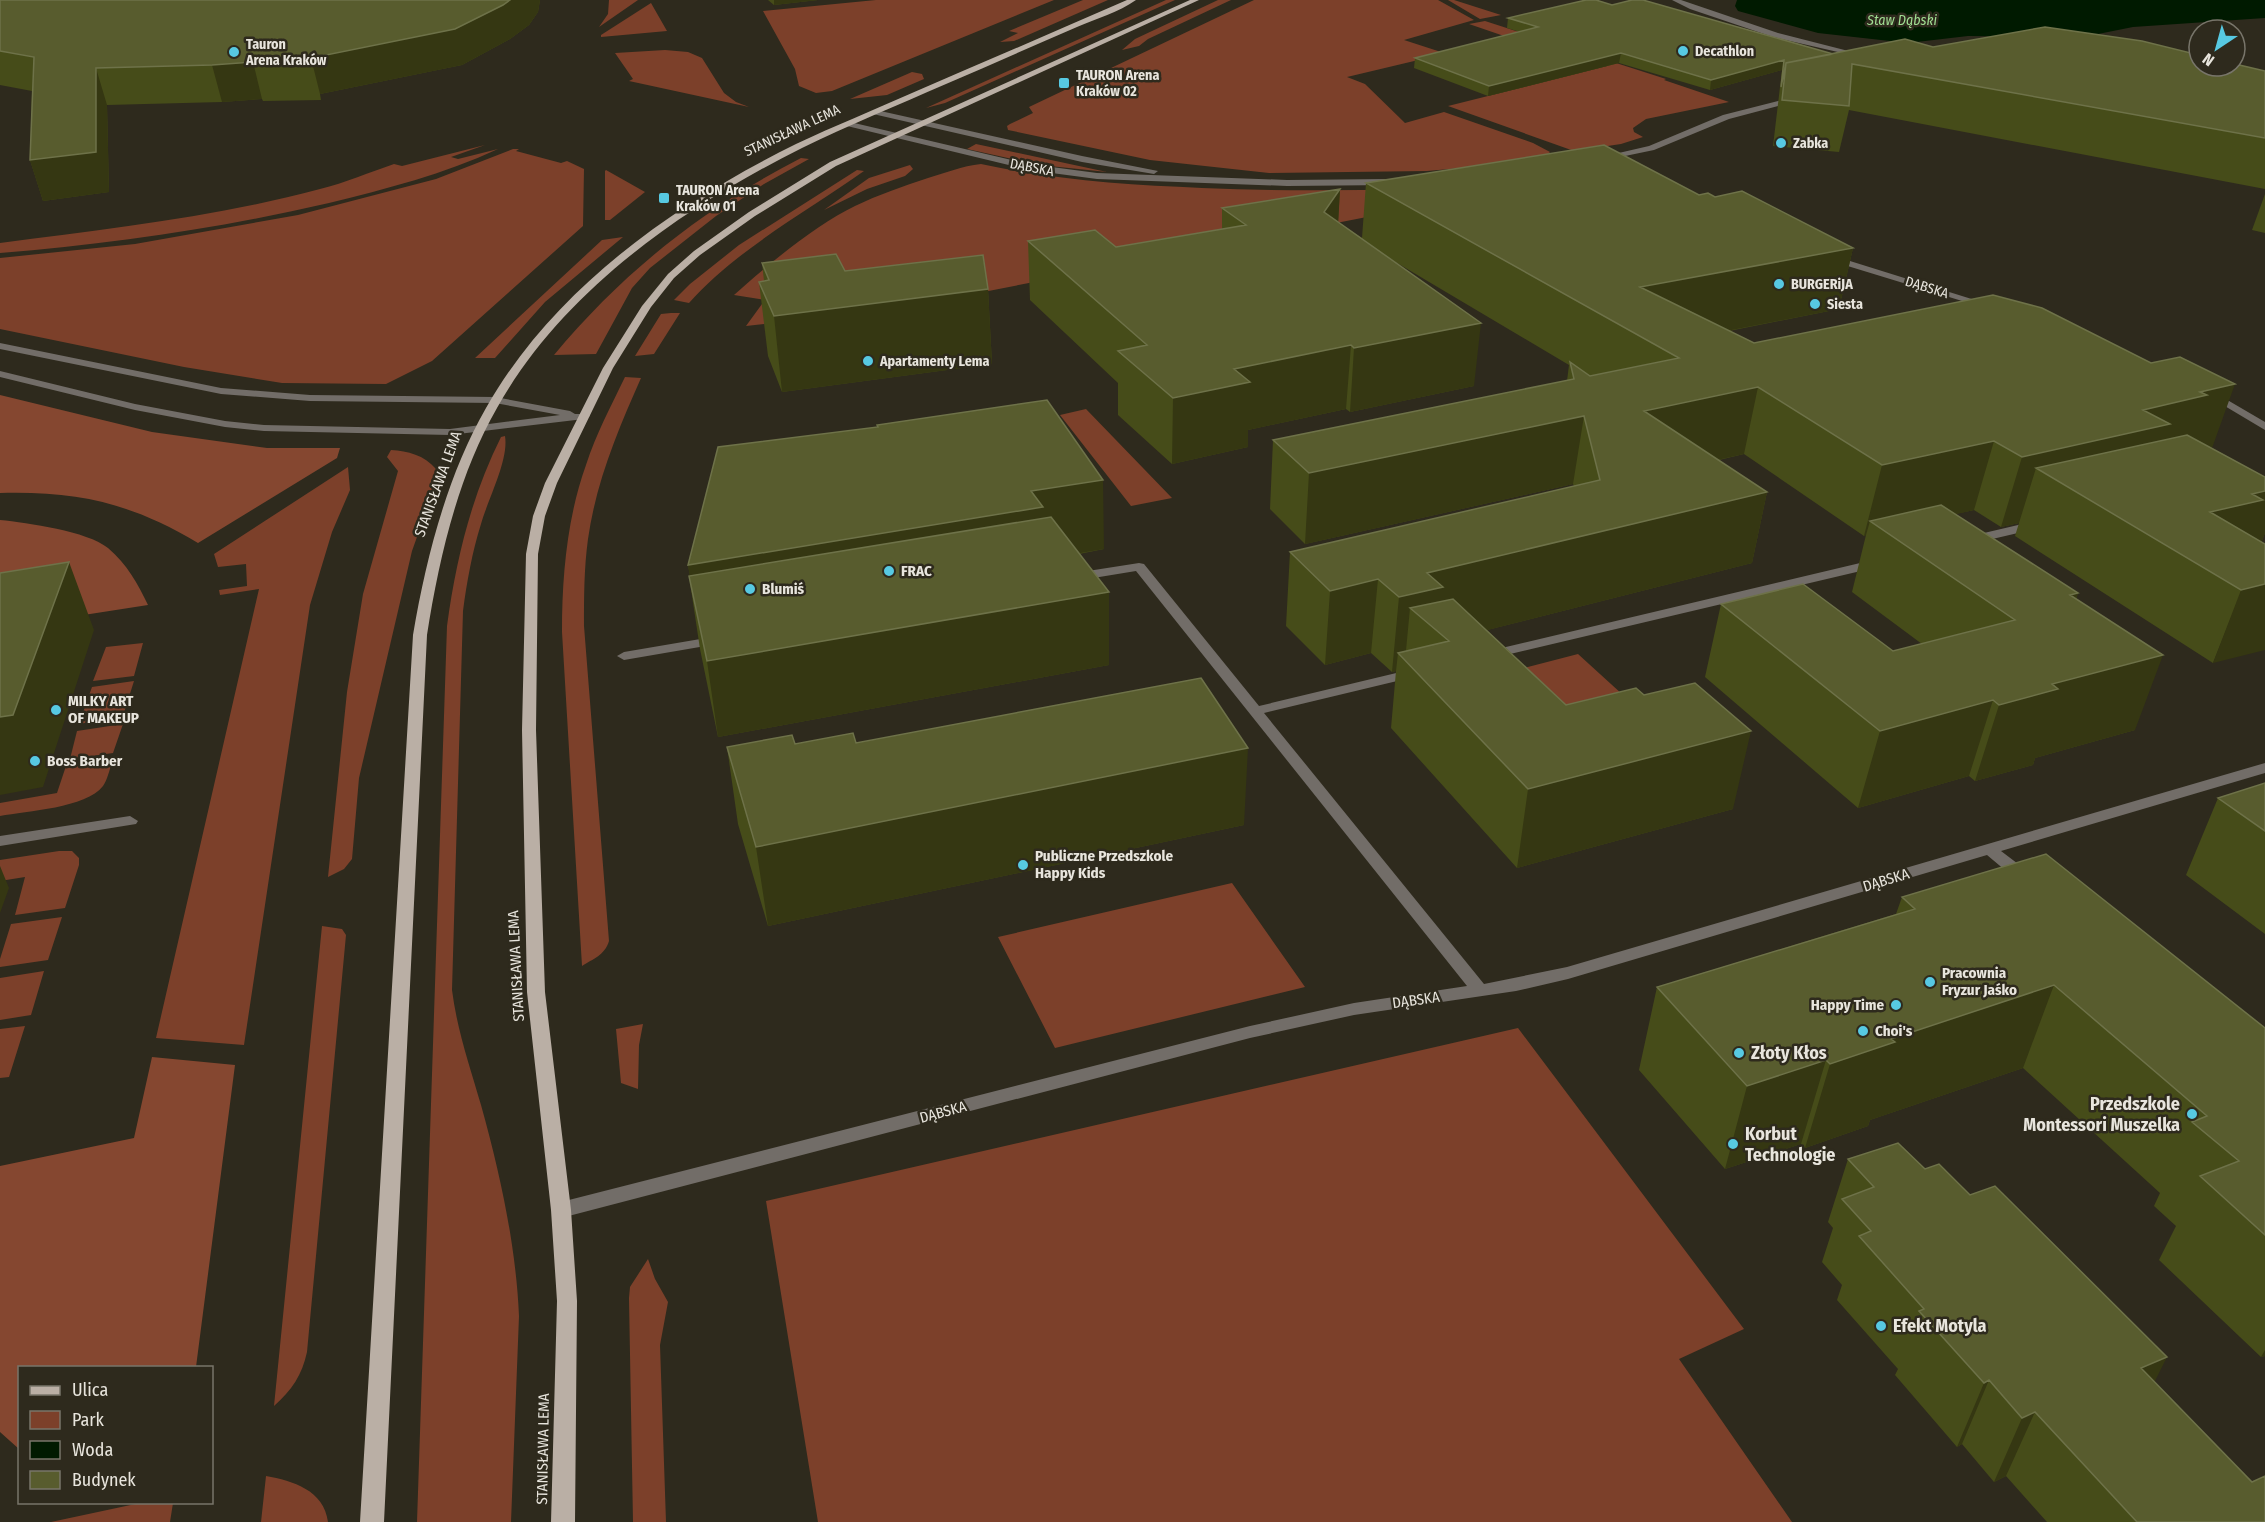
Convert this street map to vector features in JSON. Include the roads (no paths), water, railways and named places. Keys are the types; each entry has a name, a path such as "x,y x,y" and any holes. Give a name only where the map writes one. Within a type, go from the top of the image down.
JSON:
{"main road":[{"name":"STANISŁAWA LEMA","path":"372,1522 420,635 434,557 449,509 480,430 495,400 517,367 579,296 629,252 738,178 801,145 1133,0"},
{"name":"STANISŁAWA LEMA","path":"563,1522 567,1301 561,1210 536,992 530,730 530,592 532,554 539,516 563,454 608,368 647,306 681,266 752,214 807,179 850,156 1196,0"}],"street":[{"path":"1675,0 1799,42 1876,60"},
{"path":"1748,25 1871,48"},
{"path":"1596,165 1651,148 1726,117 1812,95"},
{"name":"DĄBSKA","path":"876,112 1082,159 1219,180"},
{"name":"DĄBSKA","path":"850,124 1062,172 1140,179 1309,183 1403,181"},
{"name":"DĄBSKA","path":"1817,254 1995,308"},
{"path":"0,346 178,384 258,395 310,398 495,400 584,416"},
{"name":"STANISŁAWA LEMA","path":"0,374 135,407 225,424 264,428 450,432 584,416"},
{"path":"2205,390 2265,427"},
{"path":"1960,543 2044,523"},
{"path":"1479,657 1891,559"},
{"path":"1067,579 1139,567 1480,991"},
{"path":"624,656 734,637"},
{"path":"1256,711 1423,670"},
{"name":"DĄBSKA","path":"561,1210 1250,1032 1354,1009 1527,983 1638,954 2265,768"},
{"path":"0,841 130,821"},
{"path":"1989,849 2035,887"}],"water":[{"name":"Staw Dąbski","path":"1737,0 2265,0 2265,18 2187,18 2187,23 2133,27 2083,37 1968,36 1908,43 1818,33 1738,11 1735,6"}],"place":[{"name":"Decathlon","path":"1683,51"},
{"name":"Tauron Arena Kraków","path":"234,52"},
{"name":"TAURON Arena Kraków 02","path":"1064,83"},
{"name":"Zabka","path":"1781,143"},
{"name":"TAURON Arena Kraków 01","path":"664,198"},
{"name":"BURGERiJA","path":"1779,284"},
{"name":"Siesta","path":"1815,304"},
{"name":"Apartamenty Lema","path":"868,361"},
{"name":"FRAC","path":"889,571"},
{"name":"Blumiś","path":"750,589"},
{"name":"MILKY ART OF MAKEUP","path":"56,710"},
{"name":"Boss Barber","path":"35,761"},
{"name":"Publiczne Przedszkole Happy Kids","path":"1023,865"},
{"name":"Pracownia Fryzur Jaśko","path":"1930,982"},
{"name":"Happy Time","path":"1896,1005"},
{"name":"Choi's","path":"1863,1031"},
{"name":"Złoty Kłos","path":"1739,1053"},
{"name":"Przedszkole Montessori Muszelka","path":"2192,1114"},
{"name":"Korbut Technologie","path":"1733,1144"},
{"name":"Efekt Motyla","path":"1881,1326"}]}
